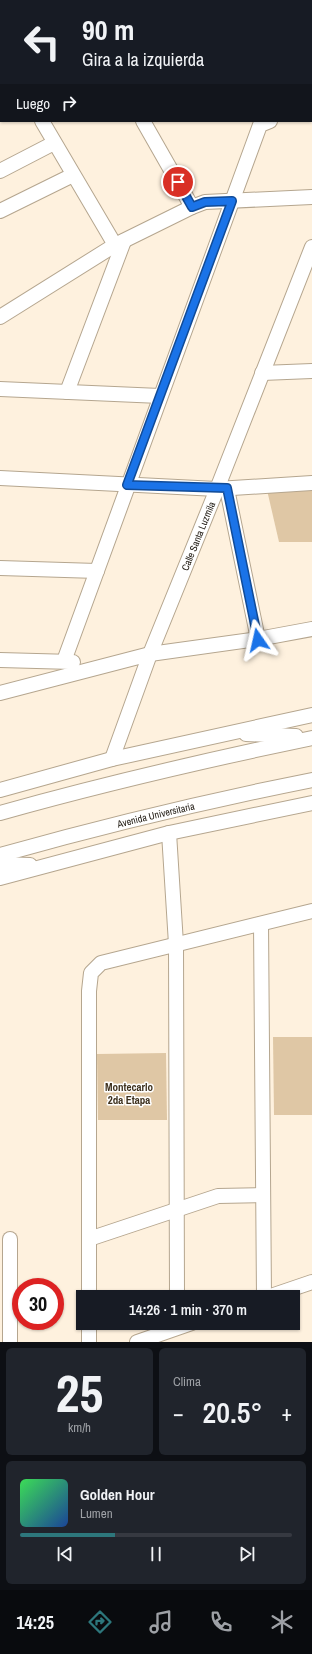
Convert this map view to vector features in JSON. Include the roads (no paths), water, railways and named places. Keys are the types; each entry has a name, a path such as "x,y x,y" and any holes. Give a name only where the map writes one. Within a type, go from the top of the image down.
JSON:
{"street":[{"path":"43,122 73,175 120,243"},
{"path":"145,122 192,207"},
{"path":"64,661 127,485 260,125 268,122"},
{"path":"0,171 54,143"},
{"path":"0,211 73,175"},
{"path":"0,317 120,243 205,202 312,197"},
{"path":"67,392 120,243"},
{"name":"Calle Santa Luzmila","path":"112,759 150,654 222,489 262,373 312,246"},
{"path":"262,373 312,371"},
{"path":"0,389 160,396"},
{"path":"0,478 222,489 312,483"},
{"path":"222,489 258,640"},
{"path":"0,568 96,571"},
{"path":"0,693 150,654 258,640 312,629"},
{"path":"0,660 64,661 104,665"},
{"path":"0,790 112,759 312,715"},
{"path":"225,734 312,738"},
{"path":"0,813 72,793 312,738"},
{"name":"Avenida Universitaria","path":"0,855 95,828 216,800 312,780"},
{"path":"0,878 169,833 312,803"},
{"path":"169,833 176,944 177,1290"},
{"path":"0,864 44,866"},
{"path":"89,1290 89,990 91,973 101,963 312,911"},
{"path":"261,924 264,1290"},
{"path":"89,1239 218,1196 263,1195"},
{"path":"10,1239 5,1291 10,1342"},
{"path":"289,1290 312,1282"},
{"path":"89,1330 90,1342"},
{"path":"137,1342 155,1339 170,1330"}],"district":[{"name":"Montecarlo 2da Etapa","path":"129,1093"}]}
